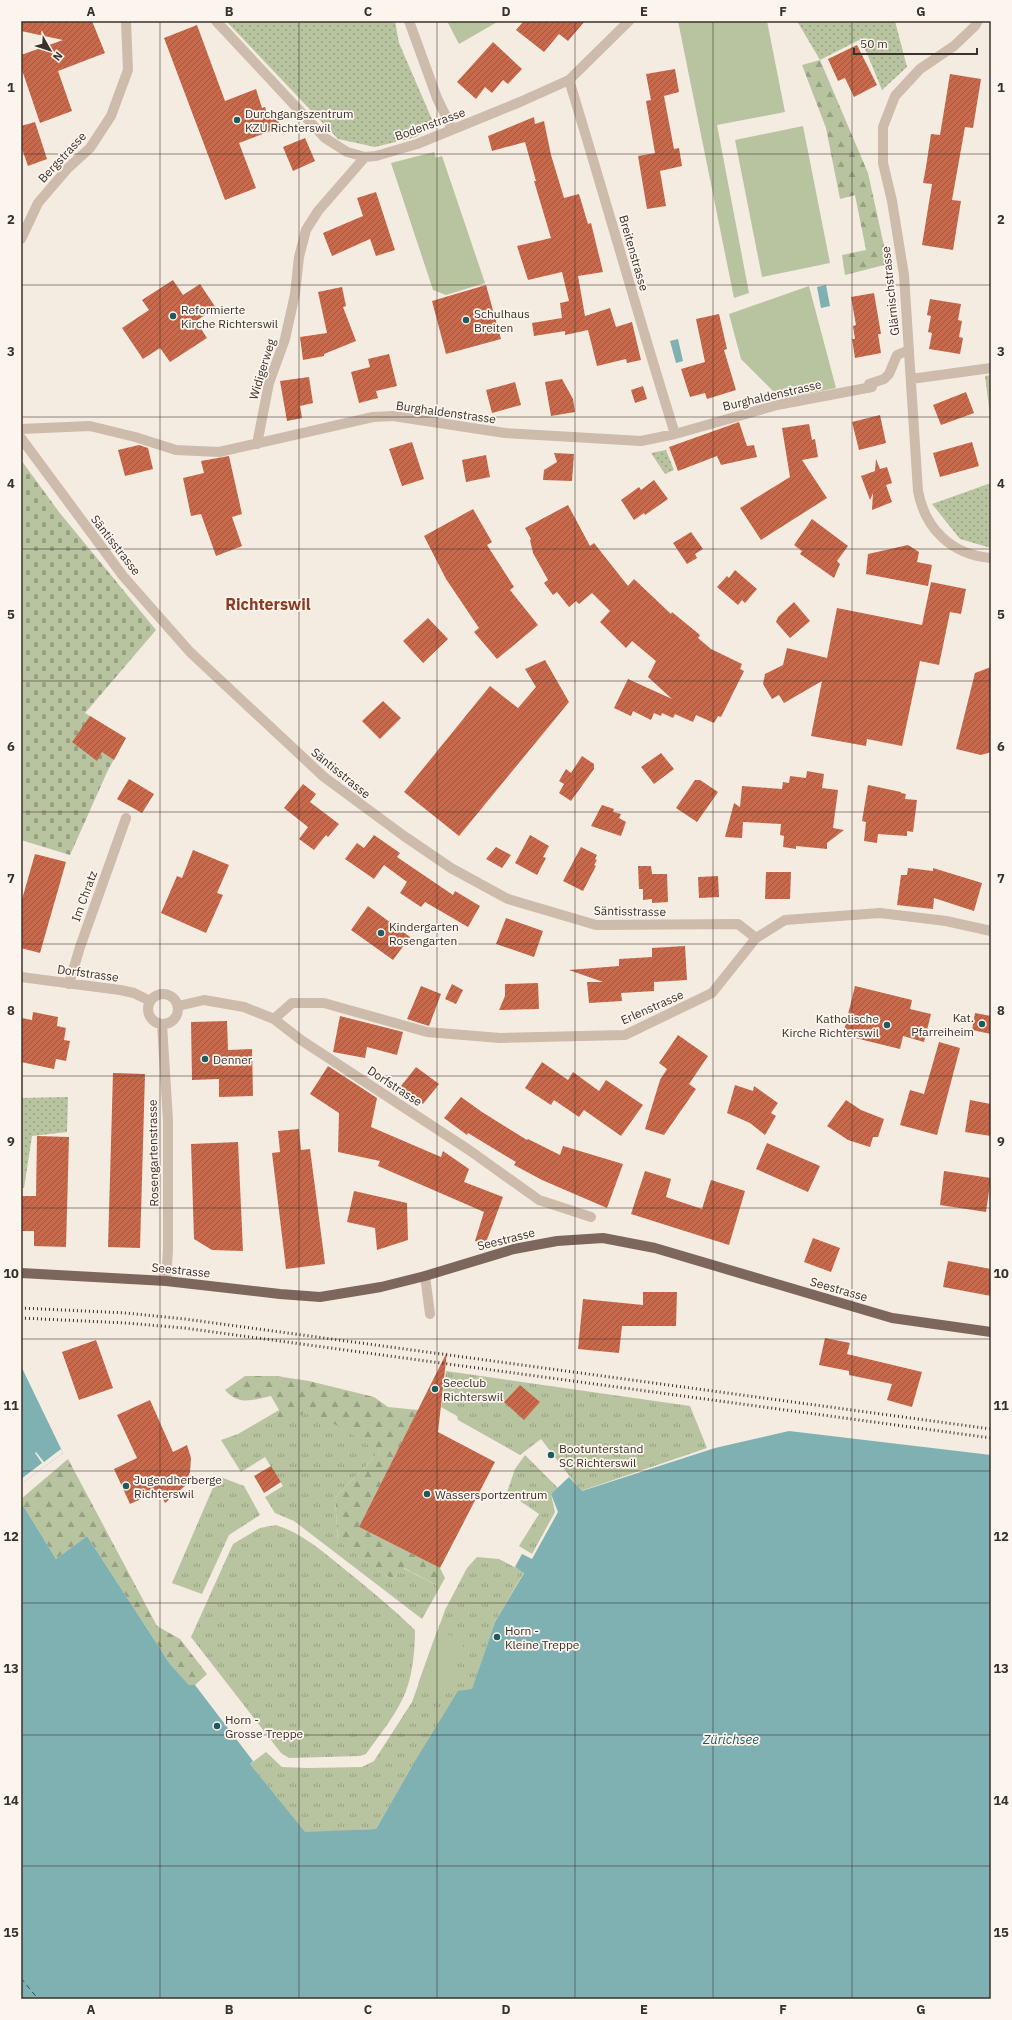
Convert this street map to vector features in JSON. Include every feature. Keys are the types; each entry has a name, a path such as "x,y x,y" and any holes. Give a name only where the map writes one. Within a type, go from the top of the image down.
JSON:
{"main road":[{"name":"Seestrasse","path":"21,1273 166,1281 320,1297 381,1287 425,1276 514,1249 557,1241 603,1238 655,1248 892,1318 991,1332"}],"street":[{"name":"Bergstrasse","path":"21,239 38,203 68,168 90,148 111,116 128,70 126,21"},
{"name":"Bodenstrasse","path":"216,21 325,138 347,152 365,156 376,156 417,144 520,102 569,80 630,21"},
{"path":"409,21 437,98 452,129"},
{"name":"Glärnischstrasse","path":"978,21 975,26 954,46 920,69 895,96 883,127 883,162 892,201 904,274 918,491 921,505 927,518 942,538 953,546 971,555 991,558"},
{"name":"Breitenstrasse","path":"569,80 606,202 641,328 675,434"},
{"name":"Widigerweg","path":"257,444 269,383 285,339 294,302 299,257 306,230 318,211 365,156"},
{"name":"Burghaldenstrasse","path":"21,429 90,426 135,437 176,450 219,452 379,417 393,416 505,433 641,441 675,434 777,405 870,388 869,384 884,379 889,374 897,355 909,350"},
{"path":"910,380 991,368"},
{"name":"Säntisstrasse","path":"21,438 123,576 190,652 324,778 451,868 508,899 596,925 738,924 756,938"},
{"name":"Im Chratz","path":"69,984 82,939 126,818"},
{"name":"Erlenstrasse","path":"274,1019 292,1003 324,1002 427,1032 500,1038 625,1035 712,993 756,938 786,920 880,913 946,921 991,931"},
{"name":"Dorfstrasse","path":"21,977 120,990 134,993 150,1001"},
{"path":"166,994 174,999 178,1006 174,1019 162,1024 153,1020 150,1016 148,1006 150,1001 157,996 166,994"},
{"name":"Dorfstrasse","path":"178,1006 204,1000 244,1006 274,1019 301,1040 469,1150 539,1200 591,1217"},
{"name":"Rosengartenstrasse","path":"162,1024 168,1121 168,1250 166,1281"},
{"path":"425,1276 430,1314"}],"green space":[{"path":"226,21 395,21 399,43 434,124 416,137 375,147 338,139"},
{"path":"447,21 499,21 459,44"},
{"path":"678,21 767,21 785,112 717,125 749,293 734,298"},
{"path":"797,21 895,21 907,67 882,90 861,39 820,60"},
{"path":"820,60 868,173 888,264 845,275 842,255 866,250 855,195 840,199 826,128 802,65"},
{"path":"803,126 830,263 762,277 735,140"},
{"path":"434,152 436,158 442,156 485,283 446,295 433,290 391,163"},
{"path":"809,286 836,388 781,399 741,359 729,314"},
{"path":"991,375 991,423 985,376"},
{"path":"666,450 674,470 665,474 651,453"},
{"path":"21,460 59,512 156,630 85,713 126,738 108,770 70,855 21,840"},
{"path":"991,483 991,548 960,539 932,504"},
{"path":"68,1097 67,1132 32,1136 24,1188 21,1188 21,1098"},
{"path":"446,1371 690,1406 707,1448 581,1491 541,1439 520,1455 458,1420 457,1416 441,1407"},
{"path":"245,1376 276,1376 309,1381 374,1397 388,1407 418,1410 359,1527 440,1568 445,1578 440,1587 404,1568 392,1579 338,1542 335,1498 379,1452 274,1427 279,1410 271,1396 252,1400 241,1400 230,1395 225,1390"},
{"path":"279,1410 275,1427 304,1413 333,1423 379,1452 335,1498 338,1541 392,1579 403,1568 440,1587 422,1619 294,1521 275,1513 265,1497 283,1486 265,1457 241,1472 221,1440 238,1434"},
{"path":"525,1455 558,1488 551,1494 555,1512 532,1554 519,1546 539,1514 507,1492 515,1469"},
{"path":"68,1459 157,1626 180,1639 207,1674 195,1685 189,1685 170,1664 87,1536 56,1559 21,1502 21,1499"},
{"path":"218,1476 244,1486 260,1515 229,1535 202,1594 172,1583"},
{"path":"276,1525 285,1528 303,1538 319,1549 380,1598 415,1630 413,1660 406,1691 393,1716 366,1754 360,1756 289,1758 281,1753 191,1637 233,1544 260,1528"},
{"path":"477,1557 499,1559 524,1572 495,1622 472,1690 412,1766 376,1829 305,1833 250,1764 266,1752 282,1767 362,1767 374,1761 412,1702 445,1610 467,1568"},
{"path":"437,1631 465,1641 446,1694 418,1684"}],"water":[{"path":"826,285 830,306 821,308 817,287"},
{"path":"678,339 683,361 676,363 670,341"},
{"path":"21,1366 63,1453 21,1484"},
{"name":"Zürichsee","path":"789,1431 991,1455 991,1999 21,1999 21,1502 56,1559 87,1536 170,1664 189,1685 195,1685 253,1761 250,1764 305,1832 376,1829 412,1766 458,1691 472,1689 495,1622 524,1573 515,1567 522,1554 532,1559 558,1512 551,1494 569,1477 582,1491 715,1448"}],"pier":[{"path":"61,1449 63,1453 21,1484 21,1479 42,1463 35,1453 36,1452 44,1462"}],"building":[{"path":"21,21 92,21 105,53 58,71 72,111 40,123 21,67 21,55 63,40 21,31"},
{"path":"524,21 585,21 568,41 559,34 544,52 516,30"},
{"name":"Durchgangszentrum KZU Richterswil","path":"197,25 225,101 256,89 262,108 265,107 267,113 274,110 281,127 239,143 256,188 225,200 164,38"},
{"path":"493,42 522,69 508,84 503,80 492,93 485,87 476,99 457,82"},
{"path":"857,45 877,85 854,97 845,78 838,81 828,59"},
{"path":"675,69 679,92 664,96 674,149 679,148 682,166 660,171 666,206 647,209 638,156 655,153 646,101 651,100 646,74"},
{"path":"950,74 981,79 973,128 965,127 952,200 961,201 953,250 922,245 932,184 923,183 931,134 940,135"},
{"path":"534,117 535,124 544,121 551,155 564,198 579,194 588,224 591,223 603,272 578,276 585,316 610,308 616,327 632,322 641,360 627,363 626,359 597,366 588,330 565,335 565,331 534,336 532,323 562,318 560,303 569,301 562,272 528,280 517,246 551,238 534,181 536,181 525,142 492,151 488,136"},
{"path":"35,122 47,159 28,166 21,146 21,126"},
{"path":"305,138 315,161 293,171 283,147"},
{"path":"376,192 395,250 376,256 370,239 332,256 323,233 363,216 357,198"},
{"name":"Reformierte Kirche Richterswil","path":"173,280 183,295 200,284 216,308 196,321 207,338 170,362 160,348 143,359 122,328 149,310 142,300"},
{"name":"Schulhaus Breiten","path":"486,285 501,339 446,354 432,301"},
{"path":"342,287 346,306 343,307 356,341 324,354 324,356 303,360 300,337 327,333 318,292"},
{"path":"874,293 881,334 878,334 881,353 855,358 852,339 855,339 853,326 856,325 851,297"},
{"path":"930,299 961,304 958,320 962,321 959,337 963,338 960,354 929,349 932,333 928,332 931,316 927,315"},
{"path":"719,314 727,349 724,350 736,390 707,399 705,393 690,397 681,369 705,362 696,319"},
{"path":"389,354 397,386 376,391 378,398 359,403 351,372 370,367 368,359"},
{"path":"309,377 313,403 300,406 302,418 287,421 280,381"},
{"path":"562,379 573,399 575,412 551,416 545,382"},
{"path":"515,382 521,405 492,413 486,390"},
{"path":"643,386 647,399 635,403 631,390"},
{"path":"966,392 974,413 941,425 933,405"},
{"path":"880,415 886,443 859,450 852,422"},
{"path":"739,422 747,446 754,445 757,457 721,465 717,456 678,471 669,447"},
{"path":"809,424 812,440 815,439 818,457 802,460 827,498 761,540 740,508 790,477 782,428"},
{"path":"412,442 424,479 402,486 389,449"},
{"path":"972,442 979,466 940,477 933,453"},
{"path":"139,445 148,448 153,469 125,476 118,450"},
{"path":"554,453 574,454 572,481 543,480 544,470 557,462"},
{"path":"486,455 490,477 466,482 462,460"},
{"path":"229,456 242,514 232,517 242,546 216,556 201,514 191,516 183,478 204,473 201,461"},
{"path":"876,459 880,469 887,467 892,483 886,485 892,502 872,510 873,493 870,500 861,476 875,471"},
{"path":"654,480 668,499 645,515 644,513 634,520 621,500 639,487 641,490"},
{"path":"568,505 590,546 594,543 628,586 634,579 671,614 672,612 700,635 698,638 711,649 742,664 740,669 744,671 721,717 718,716 714,723 696,715 693,722 675,714 673,718 662,713 661,716 654,713 651,720 633,711 631,716 614,708 628,679 672,699 648,677 656,661 632,641 626,648 600,622 610,611 592,593 579,604 576,601 569,607 557,592 553,595 544,583 548,580 533,553 531,539 525,528"},
{"path":"473,509 492,542 487,545 514,587 510,590 538,625 497,659 474,632 479,628 446,579 424,536"},
{"path":"812,519 848,546 837,561 840,564 834,578 800,554 802,551 794,545"},
{"path":"691,532 703,549 695,554 697,558 687,564 673,543"},
{"path":"908,545 919,552 917,562 932,565 928,586 866,574 868,554"},
{"path":"735,570 757,589 745,603 742,600 738,605 717,587 727,576 729,578"},
{"path":"931,582 966,589 961,614 950,612 939,665 920,661 902,746 867,739 866,746 811,736 822,681 784,703 779,695 772,699 763,684 765,674 783,665 787,648 827,658 837,608 922,625"},
{"path":"794,602 810,621 790,638 776,622 778,617"},
{"path":"428,618 448,639 423,663 403,641"},
{"path":"545,660 569,702 459,836 404,792 490,686 518,708 536,687 525,669"},
{"path":"991,667 991,752 981,755 956,749 975,673"},
{"path":"383,701 401,718 380,739 362,721"},
{"path":"90,716 126,738 114,760 102,752 97,761 72,742"},
{"path":"661,753 674,769 654,784 641,767"},
{"path":"582,756 594,764 594,769 571,801 559,793 564,784 559,781 566,769 571,773"},
{"path":"807,771 824,774 822,788 838,790 833,828 844,830 827,843 827,849 796,846 796,849 783,847 784,836 780,835 781,824 743,822 742,838 725,837 734,803 740,807 742,786 782,789 783,782 789,783 790,776 806,778"},
{"path":"129,779 154,794 142,813 117,799"},
{"path":"695,780 700,780 718,792 697,822 676,808"},
{"path":"303,784 316,794 310,802 339,824 328,837 326,835 314,850 299,839 308,827 284,808"},
{"path":"868,785 901,792 906,794 905,799 917,800 913,832 907,831 907,836 878,834 877,843 864,841 866,822 862,821"},
{"path":"602,805 614,809 613,812 621,814 619,818 626,822 621,836 591,826"},
{"path":"374,835 400,853 397,857 453,895 455,891 480,906 468,927 425,902 421,907 400,893 407,882 384,865 374,879 345,859 357,843 364,848"},
{"path":"530,835 549,846 543,857 546,858 537,875 515,863"},
{"path":"496,847 511,855 502,868 486,859"},
{"path":"581,847 597,855 595,859 597,860 594,865 596,866 583,891 563,881"},
{"path":"193,850 229,865 217,893 223,895 206,933 161,913 177,876 182,878"},
{"path":"35,854 66,862 40,953 21,948 21,903"},
{"path":"638,866 651,866 652,874 667,874 668,902 652,903 652,899 643,900 643,889 639,889"},
{"path":"908,868 933,871 933,868 982,883 974,911 934,898 933,909 897,905 901,875 907,875"},
{"path":"766,872 791,872 790,899 765,899"},
{"path":"718,876 719,897 699,898 698,877"},
{"name":"Kindergarten Rosengarten","path":"368,906 410,937 393,960 351,930"},
{"path":"506,918 543,931 534,957 496,944"},
{"path":"685,946 687,980 654,982 654,991 621,993 622,1001 589,1003 587,982 603,982 569,970 619,966 619,959 652,957 652,948"},
{"path":"538,983 539,1009 499,1010 505,996 505,984"},
{"path":"452,984 463,990 456,1004 445,999"},
{"path":"421,986 441,994 429,1026 407,1019"},
{"name":"Katholische Kirche Richterswil","path":"855,986 912,1000 910,1009 931,1014 924,1042 903,1036 900,1049 843,1035"},
{"path":"33,1012 58,1017 57,1026 66,1028 64,1040 70,1041 66,1061 56,1059 54,1069 21,1062 22,1018 32,1020"},
{"name":"Kat. Pfarreiheim","path":"975,1013 991,1016 991,1034 972,1030"},
{"path":"340,1016 403,1032 397,1055 367,1047 365,1058 333,1052"},
{"path":"227,1021 228,1050 252,1049 253,1096 219,1097 219,1079 192,1080 191,1022"},
{"path":"678,1035 708,1056 689,1084 696,1089 664,1135 645,1129 660,1080 667,1069 659,1063"},
{"path":"939,1042 960,1048 937,1135 900,1125 910,1090 924,1094"},
{"path":"542,1062 568,1080 573,1072 599,1091 606,1080 643,1105 621,1136 584,1110 579,1117 554,1100 551,1105 525,1088"},
{"path":"328,1066 377,1098 371,1127 441,1157 443,1151 469,1169 464,1182 503,1197 485,1245 475,1241 484,1212 378,1166 380,1161 338,1152 339,1113 310,1094"},
{"path":"416,1067 439,1084 423,1104 401,1086"},
{"path":"113,1073 145,1074 140,1248 108,1247"},
{"path":"735,1085 753,1091 754,1086 778,1103 771,1113 776,1116 765,1135 750,1123 727,1113"},
{"path":"461,1097 527,1140 528,1139 560,1155 563,1146 623,1164 607,1208 542,1180 514,1165 516,1162 468,1133 467,1135 444,1118"},
{"path":"846,1100 861,1110 884,1119 878,1137 873,1137 870,1147 848,1140 827,1126"},
{"path":"970,1100 991,1104 991,1136 965,1132"},
{"path":"299,1129 301,1150 310,1149 325,1264 286,1269 272,1153 280,1152 278,1131"},
{"path":"37,1136 69,1137 66,1247 34,1246 34,1231 21,1231 21,1196 36,1196"},
{"path":"238,1142 243,1251 212,1250 194,1239 191,1144"},
{"path":"767,1143 820,1166 808,1192 756,1169"},
{"path":"645,1171 671,1179 666,1197 702,1209 711,1180 745,1191 729,1245 631,1214"},
{"path":"944,1171 991,1178 986,1212 940,1205"},
{"path":"354,1191 407,1203 408,1240 377,1250 375,1228 347,1222"},
{"path":"813,1238 840,1248 831,1272 804,1262"},
{"path":"948,1261 991,1269 991,1296 943,1287"},
{"path":"643,1292 677,1292 676,1326 622,1326 619,1353 578,1349 583,1299 643,1305"},
{"path":"825,1338 850,1343 847,1354 922,1372 912,1407 887,1400 892,1384 849,1375 849,1371 819,1365"},
{"path":"96,1340 113,1388 79,1400 62,1352"},
{"name":"Wassersportzentrum","path":"447,1352 438,1432 495,1462 440,1568 359,1527"},
{"path":"520,1385 540,1402 524,1420 504,1402"},
{"path":"150,1400 173,1452 187,1445 191,1458 190,1472 185,1486 165,1503 159,1491 130,1504 114,1469 137,1458 117,1415"},
{"path":"271,1466 281,1482 264,1493 254,1476"}],"ferry route":[{"path":"21,1978 38,1999"}],"railway":[{"path":"21,1308 126,1313 185,1319 991,1429"},
{"path":"21,1318 126,1323 184,1328 991,1438"}],"place":[{"name":"Durchgangszentrum KZU Richterswil","path":"237,120"},
{"name":"Reformierte Kirche Richterswil","path":"173,316"},
{"name":"Schulhaus Breiten","path":"466,320"},
{"name":"Kindergarten Rosengarten","path":"381,933"},
{"name":"Kat. Pfarreiheim","path":"982,1024"},
{"name":"Katholische Kirche Richterswil","path":"887,1025"},
{"name":"Denner","path":"205,1059"},
{"name":"Seeclub Richterswil","path":"435,1389"},
{"name":"Bootunterstand SC Richterswil","path":"551,1455"},
{"name":"Jugendherberge Richterswil","path":"126,1486"},
{"name":"Wassersportzentrum","path":"427,1494"},
{"name":"Horn - Kleine Treppe","path":"497,1637"},
{"name":"Horn - Grosse Treppe","path":"217,1726"}],"district":[{"name":"Richterswil","path":"268,604"}]}
